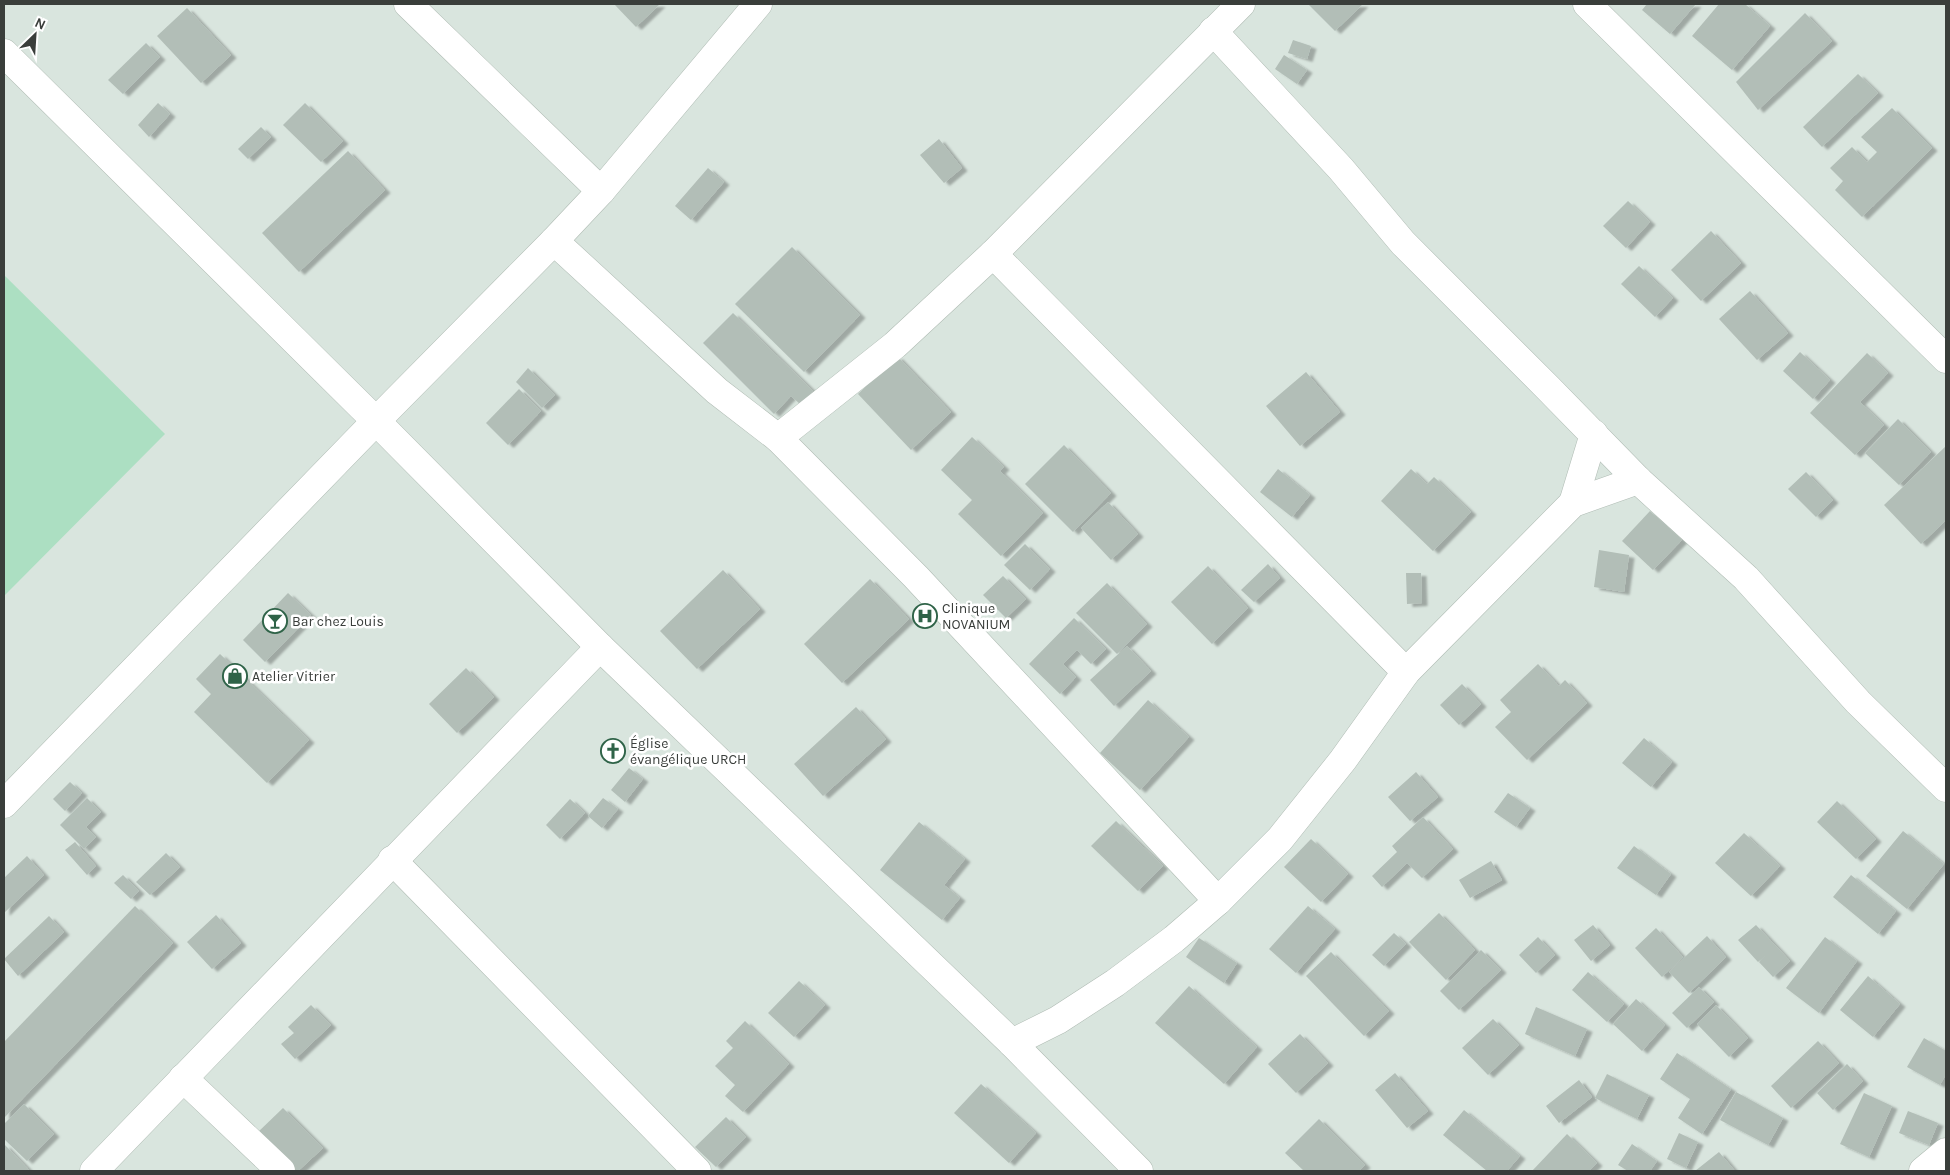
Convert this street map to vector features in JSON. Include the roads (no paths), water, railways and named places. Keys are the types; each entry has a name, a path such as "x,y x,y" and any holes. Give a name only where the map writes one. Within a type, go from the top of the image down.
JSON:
{"street":[{"path":"408,4 601,191"},
{"path":"4,804 376,421 554,241 601,191 758,4"},
{"path":"778,438 895,345 993,254 1241,4"},
{"path":"1587,4 1946,359"},
{"path":"1213,31 1340,169 1403,243 1638,480 1725,556 1769,601 1797,637 1858,702 1946,788"},
{"path":"4,53 376,421 600,646 1012,1043 1139,1171"},
{"path":"554,241 717,391 778,438 916,577 1218,900"},
{"path":"993,254 1406,672"},
{"path":"1573,503 1594,434"},
{"path":"1012,1043 1058,1020 1115,983 1174,939 1218,900 1280,839 1343,760 1406,672 1573,503 1638,480"},
{"path":"94,1171 600,646"},
{"path":"392,860 697,1171"},
{"path":"183,1078 281,1171"},
{"path":"1923,1171 1946,1152"}],"place":[{"name":"Clinique NOVANIUM","path":"925,616"},
{"name":"Bar chez Louis","path":"275,621"},
{"name":"Atelier Vitrier","path":"235,676"},
{"name":"Église évangélique URCH","path":"613,751"}]}
